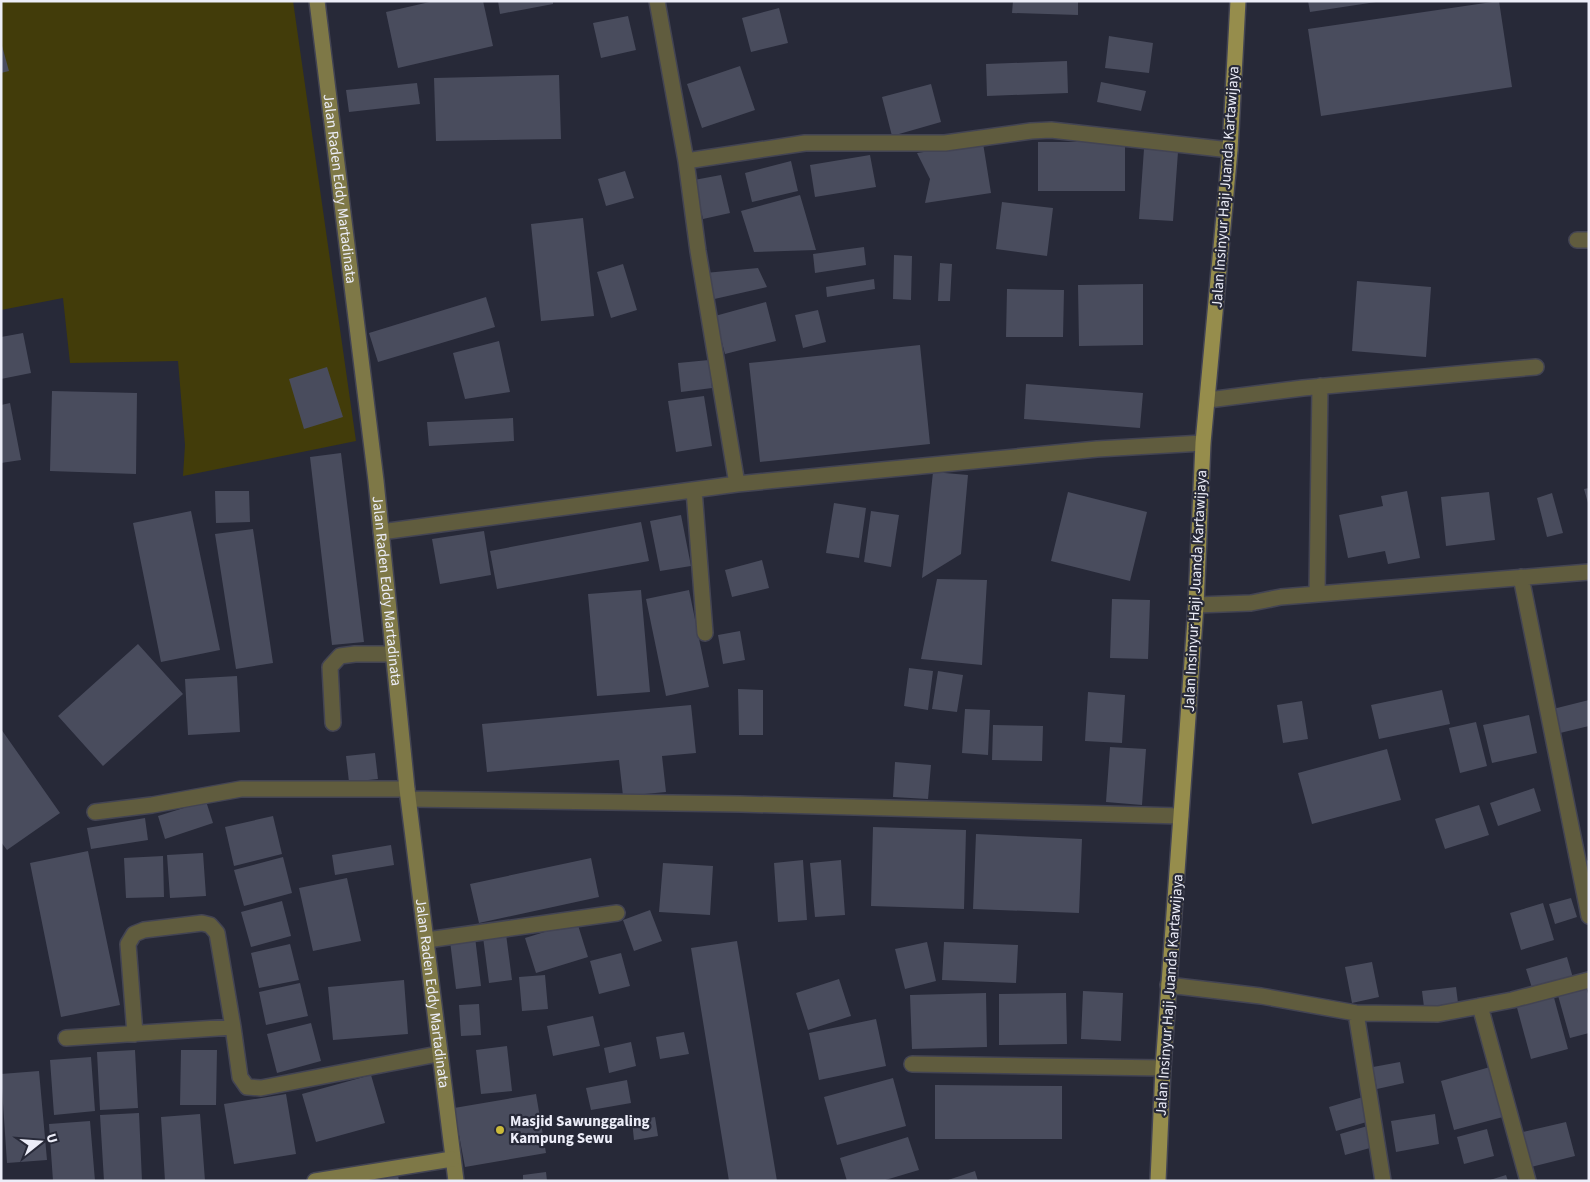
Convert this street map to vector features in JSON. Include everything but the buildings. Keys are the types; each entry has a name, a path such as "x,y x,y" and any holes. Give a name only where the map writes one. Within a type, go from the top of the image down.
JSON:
{"main road":[{"name":"Jalan Raden Eddy Martadinata","path":"317,1 381,532 408,794 427,940 438,1054 456,1181"},
{"name":"Jalan Insinyur Haji Juanda Kartawijaya","path":"1158,1181 1168,985 1196,605 1203,443 1230,150 1238,1"},
{"path":"315,1181 452,1159"}],"street":[{"path":"657,1 686,161 698,251 737,484"},
{"path":"686,161 805,143 945,143 1051,130 1230,150"},
{"path":"1208,400 1320,386 1536,368"},
{"path":"1317,594 1320,386"},
{"path":"381,532 737,484 1097,449 1203,443"},
{"path":"694,490 705,633"},
{"path":"1196,605 1250,603 1281,597 1589,572"},
{"path":"1521,577 1589,916"},
{"path":"333,723 330,667 340,656 393,654"},
{"path":"95,812 241,790 1181,816"},
{"path":"427,940 617,913"},
{"path":"135,1034 128,944 134,934 144,930 202,923 210,925 217,933 240,1077 247,1087 260,1088 438,1054"},
{"path":"1168,985 1261,996 1356,1013 1438,1014 1512,1000 1589,980"},
{"path":"1480,1006 1528,1181"},
{"path":"1356,1013 1383,1181"},
{"path":"66,1038 233,1027"},
{"path":"912,1064 1163,1068"}],"shaded area":[{"path":"1,1 293,1 356,441 183,476 185,445 178,361 70,363 63,298 1,310"}],"place":[{"name":"Masjid Sawunggaling Kampung Sewu","path":"500,1130"}]}
